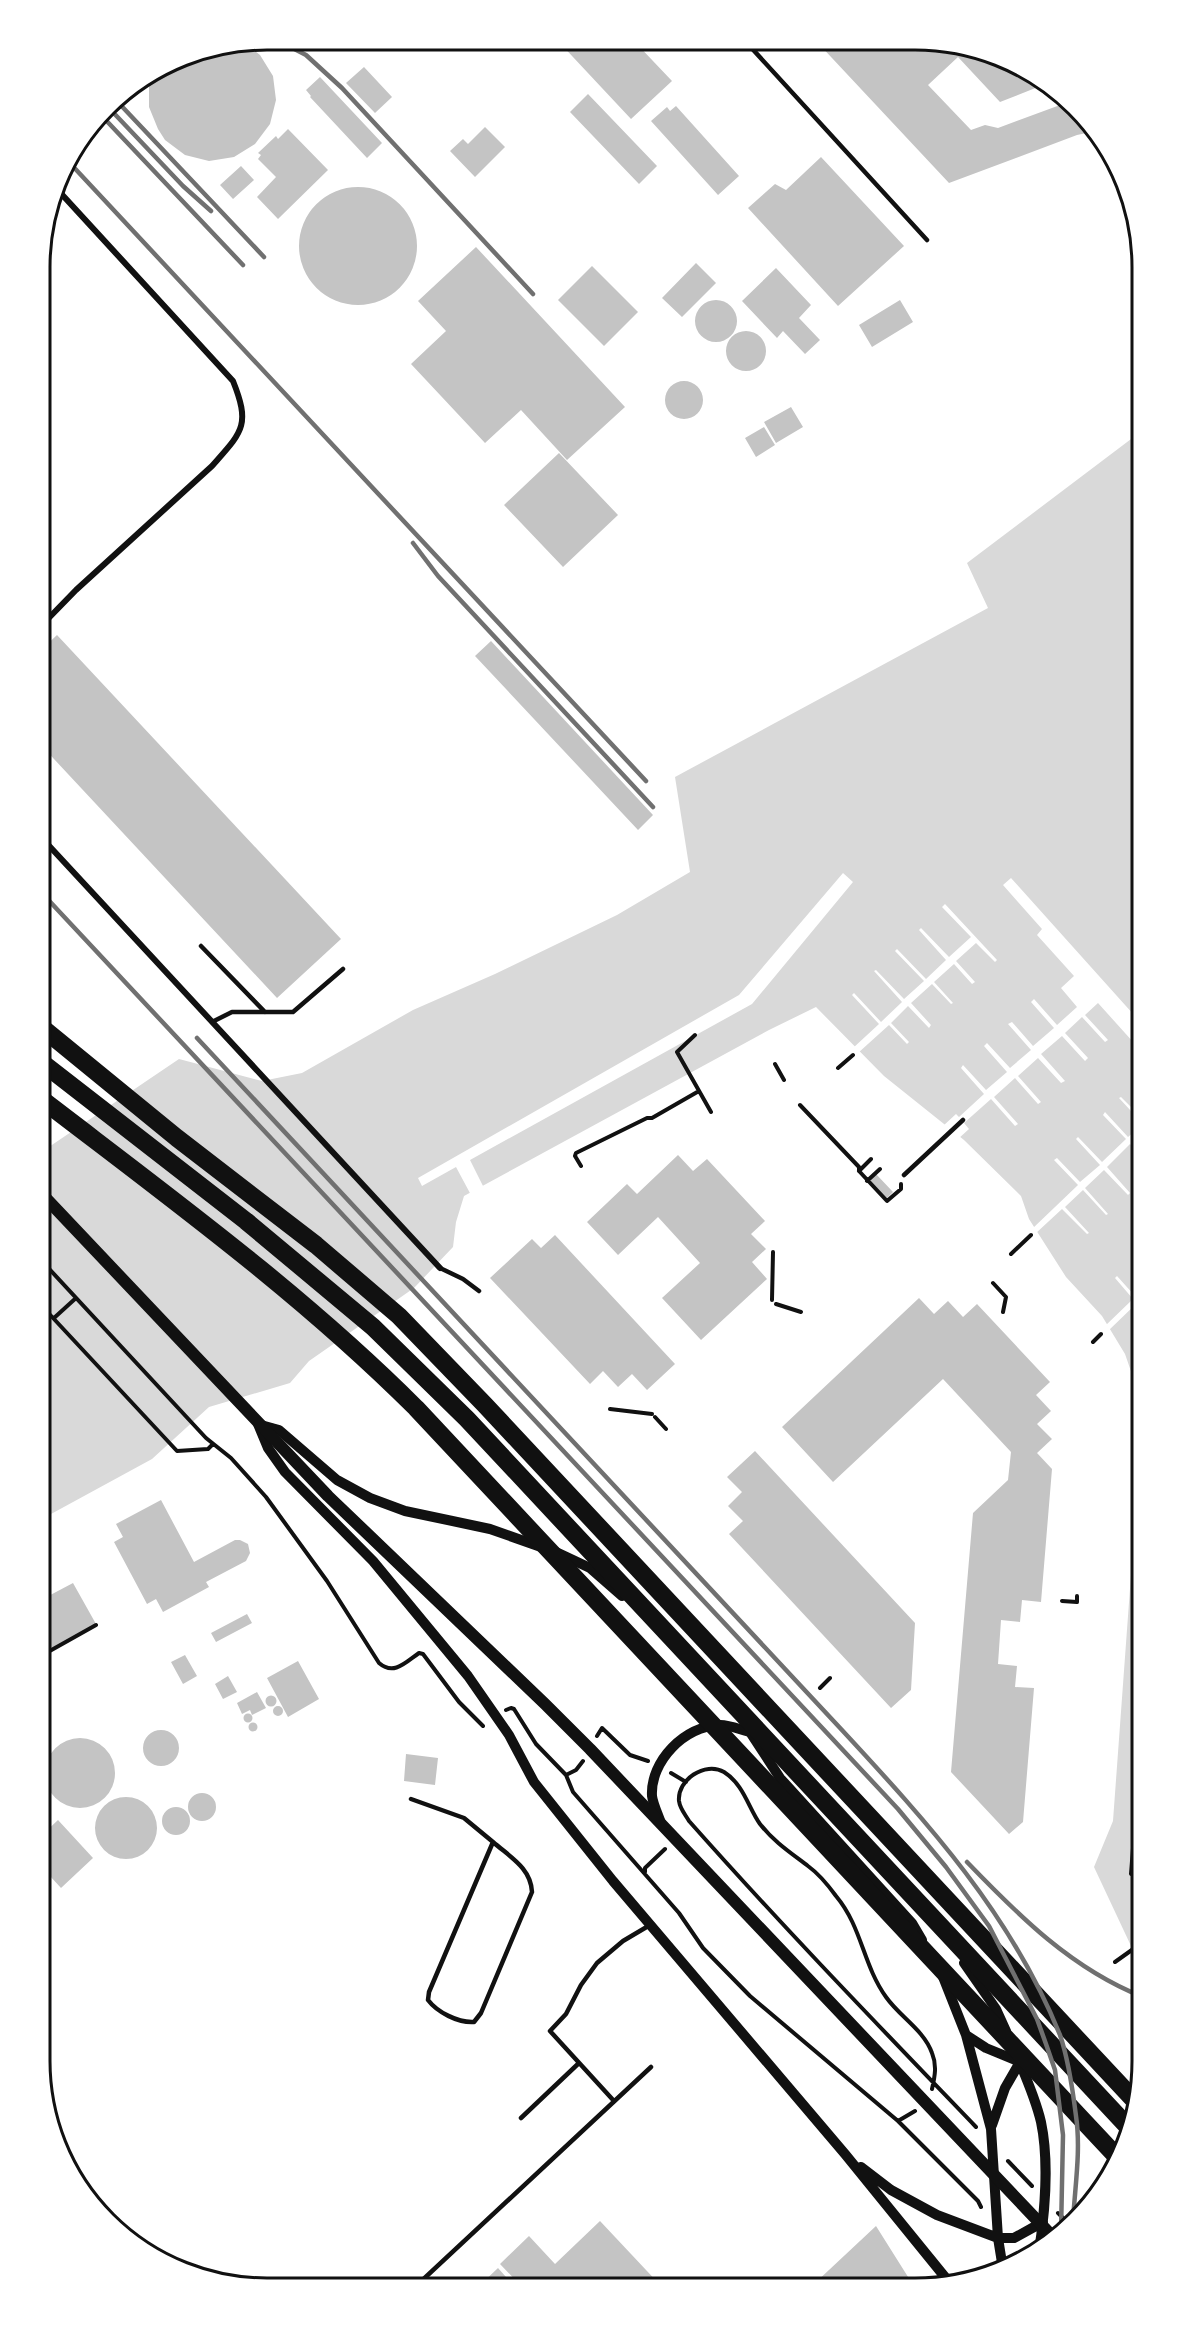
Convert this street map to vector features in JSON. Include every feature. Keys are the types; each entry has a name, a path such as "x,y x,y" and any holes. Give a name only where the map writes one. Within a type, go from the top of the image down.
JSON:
{"highway":[{"path":"50,1034 169,1131 316,1245 399,1316 1130,2094"},
{"path":"50,1068 246,1221 373,1327 459,1410 1124,2122"},
{"path":"50,1106 297,1299 376,1367 1113,2151"},
{"path":"50,1113 121,1160"}],"main road":[{"path":"50,1203 328,1496 545,1704 661,1823 1049,2232"}],"street":[{"path":"50,617 76,590 212,466 229,447 243,425 243,406 233,381 62,194"},
{"path":"50,847 440,1268"},
{"path":"258,1424 279,1430 337,1480 370,1498 405,1511 490,1529 559,1553 590,1568 627,1600 789,1771 970,1969 996,2009 1020,2062 1041,2122 1044,2170 1041,2238"},
{"path":"258,1424 268,1448 285,1472 373,1561 468,1676 508,1735 534,1782 650,1925 845,2154 944,2276"},
{"path":"661,1823 652,1796 655,1775 669,1749 694,1731 719,1725 750,1732 780,1778 912,1923 941,1972 966,2035 991,2128 1002,2260"},
{"path":"966,2035 986,2048 1020,2062"},
{"path":"991,2128 1005,2088 1020,2062"},
{"path":"845,2154 891,2190 937,2215 998,2238 1014,2238 1043,2222"}],"lane":[{"path":"753,50 927,240"},
{"path":"201,946 265,1012"},
{"path":"213,1022 232,1012 293,1012 343,969"},
{"path":"904,1175 963,1120"},
{"path":"440,1268 463,1279 479,1291"},
{"path":"411,1799 464,1818 493,1842 525,1869 532,1880 532,1892 481,2013 474,2022 465,2022 434,2008 428,2000 493,1842"},
{"path":"614,2101 550,2031 566,2014 581,1985 597,1963 623,1941 650,1925"},
{"path":"521,2118 579,2063"},
{"path":"426,2278 651,2067"}],"path":[{"path":"694,1035 677,1052 711,1112"},
{"path":"838,1068 853,1055"},
{"path":"775,1064 784,1080"},
{"path":"581,1166 575,1156 576,1153 647,1118 652,1118 699,1091"},
{"path":"800,1105 859,1167 859,1171 867,1181 887,1201 901,1189 901,1184"},
{"path":"859,1171 871,1160"},
{"path":"867,1181 880,1169"},
{"path":"1011,1254 1031,1235"},
{"path":"773,1252 774,1302 801,1312"},
{"path":"50,1270 213,1444 231,1458 266,1497 327,1581 379,1663 385,1668 393,1669 419,1653 423,1654 459,1702 483,1726"},
{"path":"993,1283 1006,1297 1003,1312"},
{"path":"54,1318 76,1298"},
{"path":"50,1314 177,1451 208,1449 213,1444"},
{"path":"1093,1342 1101,1334"},
{"path":"610,1409 653,1415 666,1429"},
{"path":"1062,1601 1077,1602 1077,1596"},
{"path":"50,1651 96,1625"},
{"path":"820,1688 830,1678"},
{"path":"508,1708 514,1710 536,1744 566,1775 581,1765"},
{"path":"599,1731 602,1728 630,1755 641,1756"},
{"path":"678,1777 686,1782 679,1795 679,1803 689,1821 764,1906 894,2043"},
{"path":"685,1825 689,1821"},
{"path":"645,1873 645,1868 663,1851"},
{"path":"1115,1962 1132,1950"},
{"path":"898,2121 978,2200 982,2216"}],"shaded area":[{"path":"1132,438 1132,1374 1125,1354 1102,1316 1066,1277 1029,1219 1021,1196 964,1140 884,1076 816,1007 769,1030 464,1196 456,1222 453,1247 414,1288 309,1361 290,1383 209,1407 152,1459 50,1515 50,1146 179,1059 262,1081 302,1073 413,1010 495,974 617,915 690,872 675,777 988,608 967,563"},
{"path":"1132,1561 1132,1948 1094,1867 1113,1821"}],"pier":[{"path":"843,873 853,882 752,1004 470,1160 484,1188 471,1195 456,1167 422,1186 418,1178 739,995"},
{"path":"1011,878 1132,1013 1132,1041 1098,1003 1085,1015 1108,1040 1105,1042 1082,1017 1065,1033 1088,1058 1085,1061 1062,1036 1041,1054 1065,1081 1061,1083 1038,1058 1018,1076 1041,1102 1038,1104 1015,1078 994,1097 1018,1124 1015,1126 991,1099 964,1123 969,1129 958,1139 943,1126 956,1114 959,1117 984,1094 961,1068 963,1065 986,1090 1007,1072 984,1046 987,1043 1010,1068 1031,1050 1008,1024 1012,1022 1033,1046 1054,1028 1031,1002 1034,999 1057,1025 1077,1007 1061,988 1074,976 1037,935 1042,929 1003,885"},
{"path":"945,904 997,960 995,962 976,943 956,961 975,982 972,984 954,964 934,982 953,1003 951,1004 932,984 911,1003 931,1025 929,1028 908,1006 891,1023 909,1042 907,1044 889,1025 858,1053 853,1048 879,1024 852,995 854,993 881,1022 902,1002 874,971 876,970 904,999 924,981 895,951 897,949 926,979 946,960 919,930 921,928 949,957 971,937 942,907"},
{"path":"1121,1097 1132,1108 1132,1112 1119,1098"},
{"path":"1105,1112 1128,1137 1132,1134 1132,1146 1130,1144 1107,1167 1130,1193 1128,1195 1104,1170 1085,1188 1108,1214 1106,1215 1083,1190 1065,1207 1089,1233 1087,1234 1062,1209 1035,1234 1032,1229 1078,1185 1054,1160 1057,1158 1080,1182 1100,1165 1076,1139 1078,1137 1102,1162 1126,1139 1103,1115"},
{"path":"1117,1276 1132,1293 1132,1298 1115,1278"},
{"path":"1132,1300 1132,1308 1108,1331 1105,1326"}],"building":[{"path":"254,50 260,55 273,76 276,100 270,124 255,144 234,157 209,161 185,155 165,140 149,107 149,84 183,66 210,57"},
{"path":"566,50 643,50 672,81 631,119"},
{"path":"824,50 930,50 986,61 1012,72 1038,87 1000,102 958,57 928,85 971,130 985,125 998,128 1061,105 1087,133 949,183"},
{"path":"364,67 392,97 375,113 346,83"},
{"path":"320,77 382,143 367,158 310,97 306,90"},
{"path":"588,94 657,166 639,184 570,112"},
{"path":"676,106 739,176 718,195 651,121 667,107 670,111"},
{"path":"485,127 505,147 475,177 450,151 463,139 468,144"},
{"path":"288,129 328,170 278,219 257,197 276,177 258,159 261,155 258,153 276,136 278,139"},
{"path":"821,157 904,246 838,306 748,208 775,184 786,190"},
{"path":"241,166 254,180 233,199 220,185"},
{"path":"358,187 381,192 400,204 412,223 417,246 412,269 400,288 381,300 358,305 335,300 316,288 304,269 299,246 304,223 316,204 335,192"},
{"path":"476,247 625,407 567,460 521,410 485,443 411,364 446,331 418,301"},
{"path":"696,263 716,283 682,317 662,298"},
{"path":"592,266 638,312 604,346 558,300"},
{"path":"776,268 811,305 799,318 820,340 805,354 783,331 777,338 742,301"},
{"path":"716,300 731,306 737,321 731,336 716,342 701,336 695,321 701,306"},
{"path":"900,300 913,322 872,347 859,325"},
{"path":"746,331 760,337 766,351 760,365 746,371 732,365 726,351 732,337"},
{"path":"684,381 698,386 703,400 698,414 684,419 670,414 665,400 670,386"},
{"path":"791,407 803,427 776,443 764,422"},
{"path":"764,427 775,445 756,457 745,438"},
{"path":"559,453 618,515 563,567 504,505"},
{"path":"57,635 341,939 277,998 50,755 50,642"},
{"path":"491,641 653,815 638,830 475,656"},
{"path":"678,1155 693,1171 707,1159 765,1221 751,1234 766,1249 752,1262 767,1279 701,1340 662,1298 700,1263 658,1217 618,1255 587,1222 627,1184 637,1194"},
{"path":"876,1174 893,1192 886,1199 869,1181"},
{"path":"555,1235 675,1364 647,1390 632,1374 618,1387 603,1371 590,1384 490,1278 532,1239 541,1248"},
{"path":"919,1298 934,1314 948,1301 963,1317 977,1304 1050,1382 1036,1395 1051,1411 1037,1424 1052,1439 1037,1453 1052,1469 1041,1602 1022,1600 1020,1622 1001,1620 998,1664 1017,1666 1015,1687 1034,1688 1023,1822 1009,1834 951,1772 973,1513 1008,1480 1011,1452 943,1379 833,1482 782,1427"},
{"path":"755,1451 915,1623 911,1690 891,1708 729,1534 743,1521 728,1506 742,1492 727,1477"},
{"path":"161,1500 194,1562 235,1540 248,1544 250,1553 246,1561 206,1582 209,1587 163,1612 156,1599 147,1604 114,1542 123,1537 116,1524"},
{"path":"73,1583 96,1624 50,1650 50,1595"},
{"path":"247,1614 252,1623 216,1642 211,1633"},
{"path":"185,1655 197,1676 183,1684 171,1662"},
{"path":"298,1661 319,1699 288,1717 267,1678"},
{"path":"228,1676 237,1692 223,1699 215,1684"},
{"path":"257,1692 266,1708 252,1715 250,1710 242,1714 237,1703"},
{"path":"271,1696 275,1697 275,1705 271,1706 267,1705 266,1701 267,1697"},
{"path":"278,1706 282,1707 282,1715 278,1716 274,1715 273,1711 274,1707"},
{"path":"248,1713 253,1718 248,1723 243,1718"},
{"path":"253,1723 257,1727 253,1731 249,1727"},
{"path":"161,1730 174,1735 179,1748 174,1761 161,1766 148,1761 143,1748 148,1735"},
{"path":"87,1738 94,1740 105,1748 115,1766 113,1787 105,1798 94,1806 73,1808 66,1806 50,1792 50,1754 66,1740"},
{"path":"406,1754 438,1758 435,1785 404,1781"},
{"path":"202,1793 212,1797 216,1807 212,1817 202,1821 192,1817 188,1807 192,1797"},
{"path":"120,1797 132,1797 148,1806 155,1816 157,1828 155,1840 148,1850 132,1859 120,1859 109,1854 100,1845 95,1834 95,1822 100,1811 109,1802"},
{"path":"176,1807 186,1811 190,1821 186,1831 176,1835 166,1831 162,1821 166,1811"},
{"path":"58,1820 93,1858 61,1888 50,1876 50,1828"},
{"path":"600,2221 654,2278 513,2278 500,2264 529,2236 555,2264"},
{"path":"876,2226 909,2278 820,2278"},
{"path":"498,2268 507,2278 487,2278"}],"railway":[{"path":"296,50 306,55 342,88 533,294"},
{"path":"121,105 264,257"},
{"path":"113,113 183,186 211,211"},
{"path":"106,120 243,265"},
{"path":"74,167 646,781"},
{"path":"413,543 438,576 653,807"},
{"path":"50,902 898,1809 946,1867 989,1926 1037,2019 1055,2070 1063,2135 1061,2222"},
{"path":"197,1038 874,1764 965,1872 1017,1949 1040,1991 1063,2044 1072,2086 1077,2129 1078,2155 1074,2209"},
{"path":"967,1862 1006,1902 1048,1939 1093,1972 1132,1992"}]}
